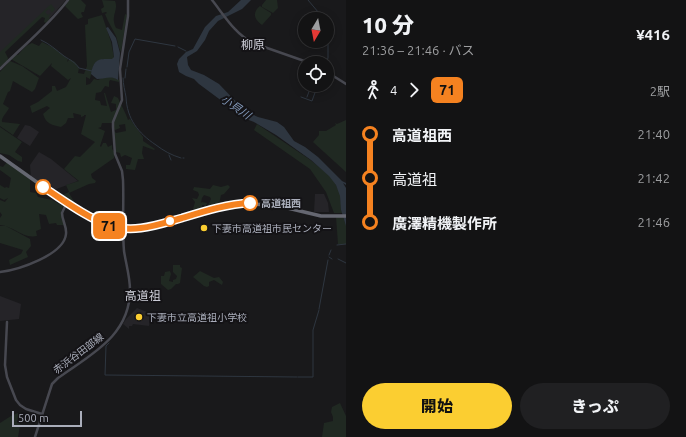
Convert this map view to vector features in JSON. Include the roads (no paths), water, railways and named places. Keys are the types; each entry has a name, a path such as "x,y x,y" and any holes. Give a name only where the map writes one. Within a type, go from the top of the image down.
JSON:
{"highway":[{"path":"0,155 22,172 100,222 124,229 145,228 236,204 272,204 317,214 346,215"}],"main road":[{"path":"0,69 36,35 68,0"},
{"name":"赤浜谷田部線","path":"35,437 50,388 55,381 107,343 116,333 124,320 128,307 130,291 124,250 123,178 115,154 112,127 122,100 120,69 128,16 128,0"},
{"path":"213,1 241,35 252,43 298,59"},
{"path":"334,76 346,84"},
{"path":"0,272 14,270 31,264 60,247 64,242 66,235 66,227 62,213 67,202"},
{"path":"7,322 5,366 7,377 16,400 20,405 26,410 42,414"}],"water":[{"name":"小貝川","path":"241,0 251,0 242,9 218,21 209,31 205,40 197,51 187,57 188,65 191,70 204,75 219,84 245,111 258,117 277,122 284,127 294,141 318,157 342,181 346,183 346,185 343,183 346,188 346,226 341,210 340,196 336,185 329,176 311,160 276,135 254,122 241,117 194,79 179,72 177,64 179,59 186,52 193,49 205,27 216,16 228,12"},
{"path":"108,27 116,38 120,53 118,80 110,77 97,79 91,74 94,65 98,60 112,59 114,57 112,42 106,28"}],"waterway":[{"path":"308,0 318,12"},
{"path":"127,67 129,52 135,39 175,46"},
{"path":"41,40 72,61 79,68 92,71"},
{"path":"178,47 186,51"},
{"path":"328,48 328,56"},
{"path":"125,78 126,69"},
{"path":"123,78 127,105 131,119 135,125 144,136 159,147 181,158"},
{"path":"307,97 309,92"},
{"path":"301,97 312,101 315,92"},
{"path":"169,155 171,160"},
{"path":"337,245 346,244"},
{"path":"329,255 331,250"},
{"path":"338,259 346,263"},
{"path":"319,309 328,260"},
{"path":"298,377 313,377 313,330 319,310"},
{"path":"109,343 106,346 105,375 297,377"}],"place":[{"name":"高道祖西","path":"250,203"},
{"name":"下妻市高道祖市民センター","path":"204,228"},
{"name":"下妻市立高道祖小学校","path":"139,317"}],"district":[{"name":"柳原","path":"253,45"},
{"name":"高道祖","path":"143,296"}]}
